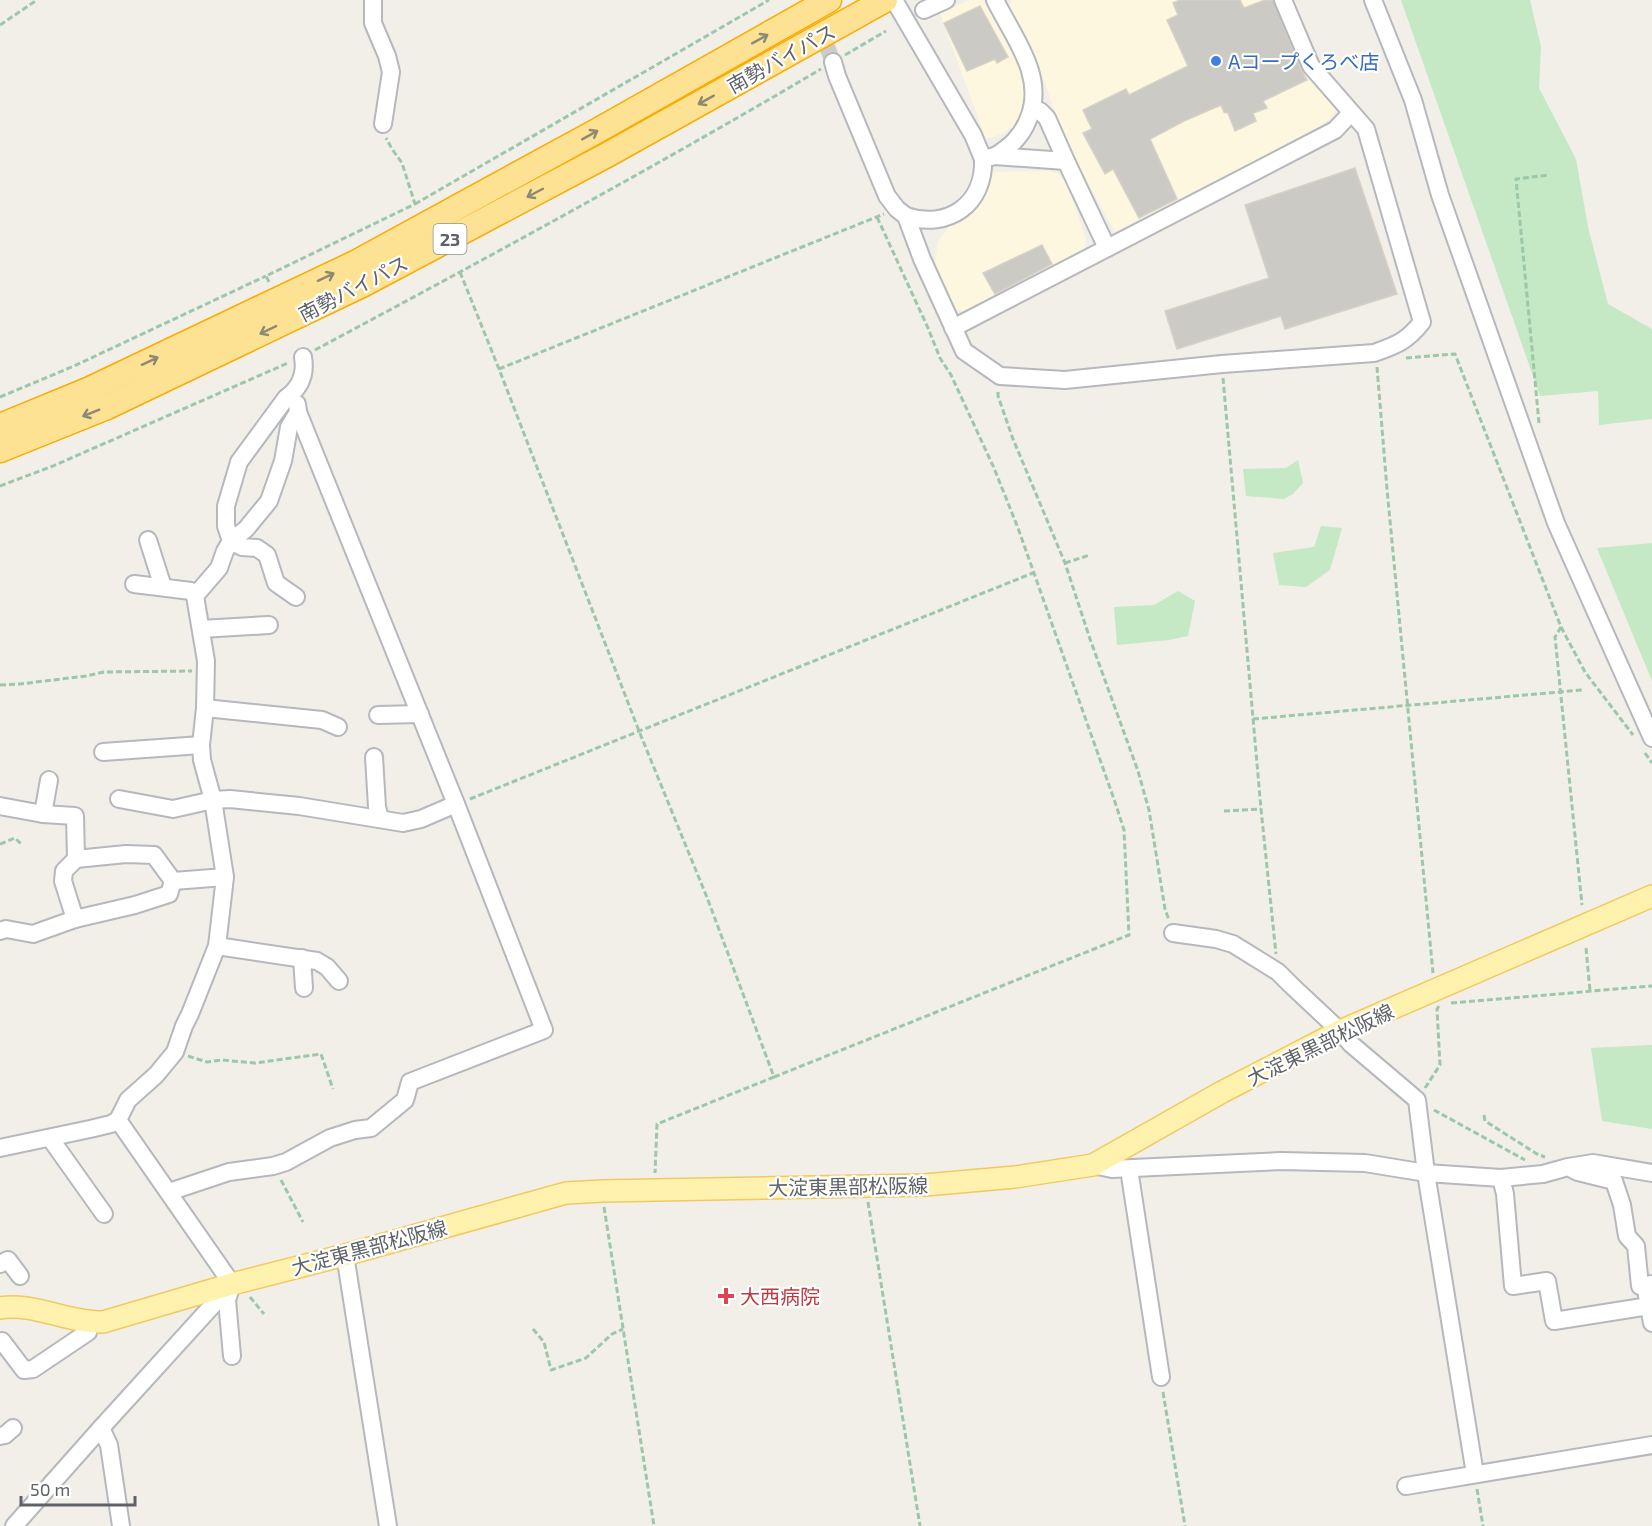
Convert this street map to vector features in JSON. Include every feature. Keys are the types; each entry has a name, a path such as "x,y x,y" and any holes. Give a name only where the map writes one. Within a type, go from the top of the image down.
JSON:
{"highway":[{"name":"南勢バイパス","path":"0,426 90,389 355,263 595,132 829,0"},
{"name":"南勢バイパス","path":"0,450 107,407 364,284 607,155 885,0"}],"main road":[{"name":"大淀東黒部松阪線","path":"0,1308 29,1309 88,1322 103,1322 232,1284 566,1193 925,1185 1015,1177 1093,1165 1222,1092 1340,1031 1440,993 1652,896"}],"street":[{"path":"373,0 374,23 391,72 383,124"},
{"path":"894,0 989,157"},
{"path":"924,10 946,0"},
{"path":"902,212 920,220 932,220 944,218 962,209 975,195 989,157 1008,148 1025,128 1035,96 1031,74 1022,51 995,0"},
{"path":"833,63 887,196 902,212 964,351 999,376 1065,380 1374,352 1397,345 1411,336 1422,322 1366,129 1311,66 1282,0"},
{"path":"1360,0 1391,44"},
{"path":"1373,0 1413,100 1440,195 1556,523 1646,741"},
{"path":"1032,108 1040,111 1047,118 1107,248"},
{"path":"953,328 1335,130 1351,113"},
{"path":"989,157 1066,161"},
{"path":"296,597 276,583 267,555 257,548 242,547 231,541 226,526 226,506 239,462 286,398 295,392 305,370 303,357"},
{"path":"169,1192 229,1172 286,1162 330,1138 355,1130 371,1128 405,1100 410,1082 544,1030 456,804 298,412 295,392"},
{"path":"195,596 219,568 231,541 246,529 269,501 283,461 289,427 298,412"},
{"path":"148,540 163,587"},
{"path":"0,1148 111,1124 118,1120 128,1100 156,1075 174,1052 217,946 225,877 213,800 202,760 206,670 195,596 191,591 134,584"},
{"path":"201,629 269,625"},
{"path":"205,708 322,720 338,727"},
{"path":"378,715 420,714"},
{"path":"103,752 201,745"},
{"path":"374,757 377,807 380,819"},
{"path":"43,814 48,780"},
{"path":"119,800 173,809 213,800 230,799 299,806 403,823 421,819 456,804"},
{"path":"0,806 43,814 75,816 76,859"},
{"path":"75,919 63,881 64,871 76,859 126,854 154,855 173,881"},
{"path":"173,881 225,877"},
{"path":"0,931 6,929 33,934 75,919 135,905 169,894 173,881"},
{"path":"1173,933 1216,939 1233,944 1278,972 1351,1044 1417,1100 1426,1173 1475,1474"},
{"path":"217,946 318,961 327,966 339,981"},
{"path":"302,958 304,988"},
{"path":"118,1120 232,1284"},
{"path":"50,1138 104,1214"},
{"path":"1093,1165 1112,1169 1281,1161 1365,1163 1426,1173 1501,1178 1543,1174 1593,1163 1652,1173"},
{"path":"1568,1167 1578,1172 1614,1181 1622,1205 1627,1236 1636,1246 1640,1286 1649,1284 1652,1323"},
{"path":"1129,1168 1161,1377"},
{"path":"1501,1178 1513,1286 1547,1281 1554,1321 1649,1306"},
{"path":"345,1255 387,1526"},
{"path":"0,1264 8,1260 20,1276"},
{"path":"232,1284 227,1300 232,1356"},
{"path":"14,1526 232,1284"},
{"path":"0,1342 2,1341 24,1370 33,1369 88,1332 88,1322"},
{"path":"101,1428 109,1445 121,1526"},
{"path":"1406,1486 1652,1445"}],"path":[{"path":"0,25 37,0"},
{"path":"0,396 74,366 415,204 769,0"},
{"path":"0,486 53,466 303,357 737,119 886,31"},
{"path":"383,124 387,139 402,164 415,204"},
{"path":"1539,427 1516,178 1548,175"},
{"path":"499,369 877,217 902,212"},
{"path":"654,1190 657,1124 1129,935 1124,830 994,468 951,375 940,358 877,217"},
{"path":"460,272 639,731 708,900 774,1077"},
{"path":"266,276 271,287"},
{"path":"1374,352 1389,359 1455,354 1561,627 1585,672 1634,737"},
{"path":"1374,352 1377,364 1433,974 1440,993 1449,1003 1652,986"},
{"path":"1222,364 1261,809 1278,972"},
{"path":"999,376 998,396 1013,439 1065,563 1138,771 1149,810 1165,909 1173,933"},
{"path":"1065,563 1090,555"},
{"path":"456,804 1033,573"},
{"path":"1561,627 1555,637 1582,905"},
{"path":"0,685 104,672 206,670"},
{"path":"1253,718 1582,690"},
{"path":"1646,741 1652,763"},
{"path":"1224,811 1261,809"},
{"path":"0,844 15,838 21,844"},
{"path":"1586,948 1590,991"},
{"path":"1440,993 1437,1009 1440,1065 1417,1100 1540,1169 1543,1174"},
{"path":"174,1052 207,1062 222,1060 255,1063 321,1054 333,1089"},
{"path":"1484,1115 1485,1121 1537,1154 1568,1167"},
{"path":"273,1166 303,1222"},
{"path":"866,1187 920,1526"},
{"path":"603,1191 603,1203 654,1526"},
{"path":"533,1329 544,1342 550,1370 586,1358 612,1334 623,1329"},
{"path":"1161,1377 1185,1526"},
{"path":"1475,1474 1483,1526"}],"shaded area":[{"path":"969,0 983,0 1017,61 1025,93 1022,111 1015,124 1005,133 986,139 940,14"},
{"path":"1012,0 1278,0 1313,78 1336,110 1323,126 1115,232 1067,145 1044,81 1009,7"},
{"path":"1048,171 1058,174 1067,183 1086,240 1084,250 965,312 955,309 935,265 938,241 953,222 975,210 994,172"}],"green space":[{"path":"1401,0 1530,0 1541,47 1539,88 1576,159 1588,227 1608,304 1652,329 1652,419 1599,425 1598,391 1540,396"},
{"path":"1298,460 1303,483 1293,494 1284,499 1246,496 1243,469 1286,468"},
{"path":"1321,526 1342,528 1330,570 1306,587 1279,585 1273,553 1314,547"},
{"path":"1652,543 1652,681 1597,548"},
{"path":"1178,591 1195,601 1188,636 1117,645 1114,607 1154,605"},
{"path":"1652,1045 1652,1129 1602,1121 1591,1048"}],"building":[{"path":"1180,0 1240,0 1244,8 1265,0 1273,0 1307,80 1263,101 1267,108 1253,113 1256,121 1235,131 1228,113 1224,112 1221,105 1150,139 1177,199 1139,218 1113,169 1105,174 1083,133 1092,129 1083,110 1126,89 1129,95 1188,66 1167,20 1178,15 1173,3"},
{"path":"980,6 1008,57 997,63 995,59 967,71 944,23"},
{"path":"1355,168 1397,294 1285,329 1281,316 1177,349 1165,311 1269,278 1245,205"},
{"path":"1042,245 1052,264 995,294 983,273"}],"tunnel":[{"path":"809,1 833,62"}],"place":[{"name":"Aコープくろべ店","path":"1216,61"},
{"name":"大西病院","path":"726,1296"}]}
